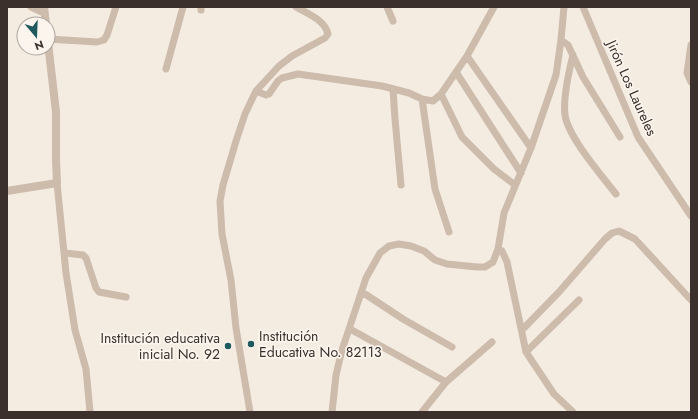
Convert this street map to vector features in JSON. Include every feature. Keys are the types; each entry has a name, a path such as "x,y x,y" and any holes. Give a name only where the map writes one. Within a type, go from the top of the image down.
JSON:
{"street":[{"path":"31,7 44,10"},
{"path":"56,39 97,42 104,40 116,7"},
{"path":"166,69 183,7"},
{"path":"250,412 236,328 231,280 222,234 220,201 234,147 245,114 256,91 279,66 292,56 325,38 328,34 327,29 323,24 311,15 296,7"},
{"path":"387,7 393,21"},
{"path":"256,91 266,95 269,94 278,81 282,78 298,74 393,89 422,99 433,100 441,94 467,56 494,7"},
{"path":"332,412 336,375 342,350 372,266 380,253 389,246 399,244 411,246 424,251 435,260 447,264 477,268 486,267 493,262 498,249 504,214 531,148 556,74 564,7"},
{"name":"Jirón Los Laureles","path":"583,7 638,137 691,216"},
{"path":"561,40 568,45 583,77 620,137"},
{"path":"691,45 687,73 691,82"},
{"path":"573,54 565,103 566,120 573,137 616,194"},
{"path":"50,56 56,112 57,183 66,273 75,330 86,369 90,412"},
{"path":"467,56 531,148"},
{"path":"456,72 521,173"},
{"path":"393,89 401,185"},
{"path":"441,94 462,136 494,169 516,185"},
{"path":"422,99 435,189 449,232"},
{"path":"7,191 57,183"},
{"path":"522,330 559,292 605,239 612,233 619,231 636,239 691,300"},
{"path":"498,249 502,251 505,256 526,352 554,394 573,412"},
{"path":"65,253 83,255 86,258 96,288 99,292 126,297"},
{"path":"362,292 403,319 452,346"},
{"path":"526,352 579,300"},
{"path":"350,330 446,382"},
{"path":"422,412 446,382 492,342"}],"place":[{"name":"Institución Educativa No. 82113","path":"251,344"},
{"name":"Institución educativa inicial No. 92","path":"228,346"}]}
